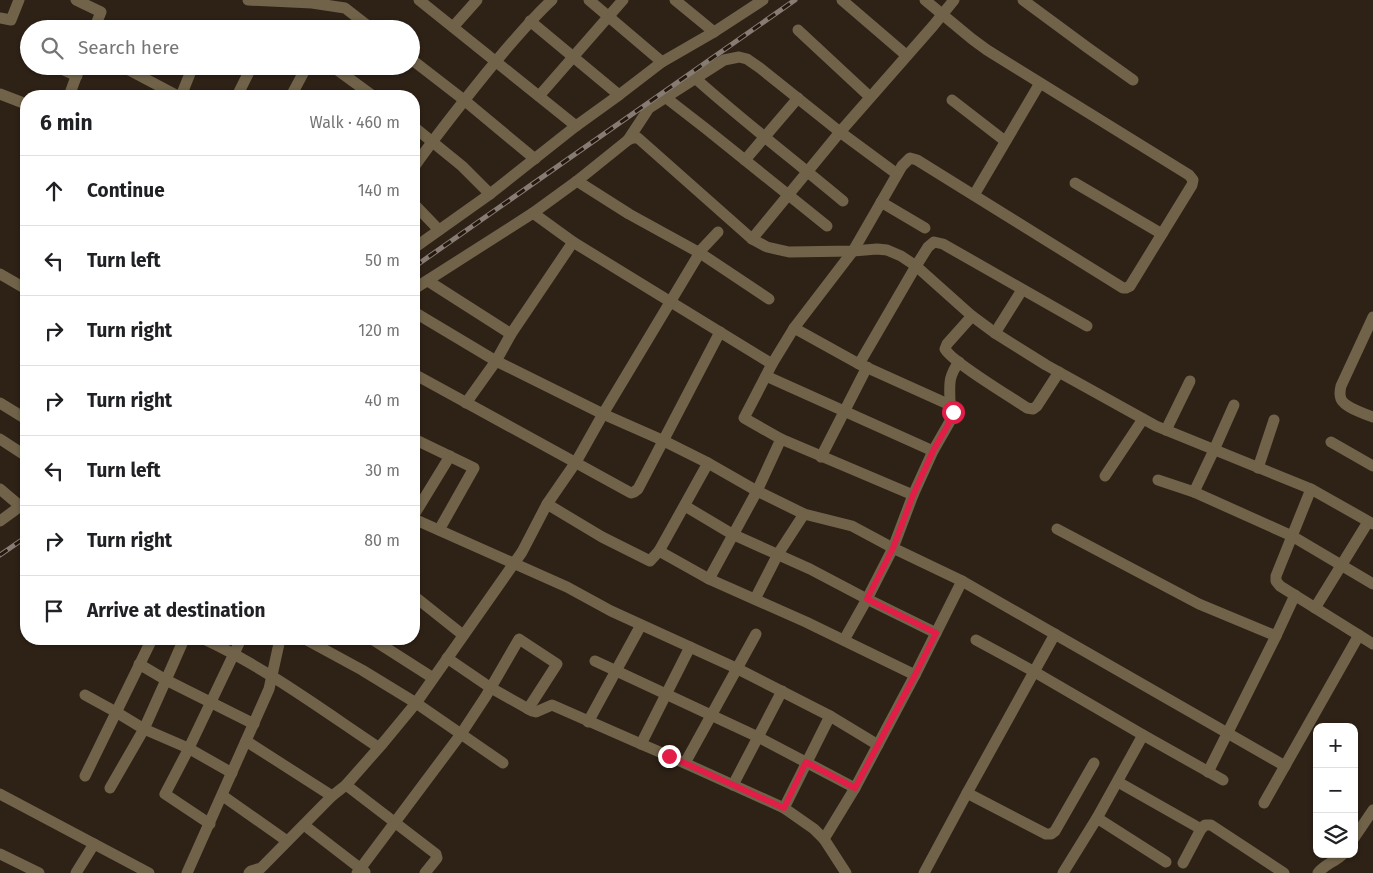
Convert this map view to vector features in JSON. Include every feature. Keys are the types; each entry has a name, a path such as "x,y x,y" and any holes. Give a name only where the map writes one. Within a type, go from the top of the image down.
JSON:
{"street":[{"path":"0,18 11,20 19,0"},
{"path":"76,0 101,12 98,20"},
{"path":"248,0 343,4 345,8 360,20"},
{"path":"419,0 576,126"},
{"path":"452,27 477,0"},
{"path":"420,158 496,61 530,21 552,0"},
{"path":"588,0 662,62"},
{"path":"539,96 623,0"},
{"path":"675,0 714,32"},
{"path":"420,244 490,194 576,126 619,96 662,62 714,32 761,0"},
{"path":"842,0 906,55"},
{"path":"913,495 781,439 744,418 772,364 794,328 852,251 906,160 910,158 917,160 1123,288 1130,286 1192,186 1193,180 972,39 925,0"},
{"path":"752,239 870,96 954,0"},
{"path":"1023,0 1133,80"},
{"path":"530,21 619,96"},
{"path":"798,30 870,96"},
{"path":"420,285 533,213 577,181 628,140 649,108 724,60 739,57 747,59 897,174"},
{"path":"420,66 535,159"},
{"path":"71,90 77,75"},
{"path":"137,75 168,90"},
{"path":"183,90 189,75"},
{"path":"240,90 248,75"},
{"path":"294,90 302,75"},
{"path":"344,75 364,90"},
{"path":"694,78 843,201"},
{"path":"974,195 1040,83"},
{"path":"0,94 20,102"},
{"path":"665,97 827,226"},
{"path":"745,160 798,98"},
{"path":"952,100 1005,141"},
{"path":"420,132 462,166 490,194"},
{"path":"628,140 638,138 752,239 766,247 788,252 887,250 916,266 972,316 995,333 1059,372 1143,419 1311,489 1371,523 1315,608"},
{"path":"577,181 629,214 700,253 769,299"},
{"path":"1075,183 1162,234"},
{"path":"881,202 925,228"},
{"path":"420,210 439,230"},
{"path":"533,213 573,242 772,364"},
{"path":"249,873 251,871 264,870 287,841 332,796 346,785 416,703 522,552 547,504 576,462 670,301 700,253 718,232"},
{"path":"466,403 496,361 511,334 573,242"},
{"path":"821,457 845,411 863,365 916,266 934,242 943,244 1087,326"},
{"path":"0,274 20,284"},
{"path":"428,280 511,334"},
{"path":"995,333 1022,290"},
{"path":"420,316 496,361 603,414 662,440 757,491 804,514 852,526 962,581 1285,766"},
{"path":"972,316 947,344 945,348 947,352 1027,408 1032,409 1037,406 1059,372"},
{"path":"1372,414 1346,405 1341,401 1340,395 1341,386 1373,317"},
{"path":"794,328 863,365 950,404"},
{"path":"420,377 631,493 638,489 720,332"},
{"path":"844,640 893,548 913,495 933,451 953,416 950,404 950,379 952,372 959,362"},
{"path":"766,376 933,451"},
{"path":"1166,430 1190,381"},
{"path":"0,404 20,416"},
{"path":"1194,492 1234,405"},
{"path":"1105,476 1143,419"},
{"path":"1258,468 1274,420"},
{"path":"0,439 20,452"},
{"path":"709,579 757,491 781,439"},
{"path":"420,442 474,468 439,530"},
{"path":"1331,442 1373,466"},
{"path":"420,507 450,456"},
{"path":"547,504 602,537 650,561 659,551 708,463"},
{"path":"1158,480 1194,492 1292,536 1373,584"},
{"path":"0,489 20,502"},
{"path":"1311,489 1276,576 1276,581 1280,586 1373,644"},
{"path":"0,521 20,506"},
{"path":"685,506 732,534 810,568 936,633"},
{"path":"755,599 778,554 804,514"},
{"path":"420,520 567,587 611,611 736,668 830,716 878,744"},
{"path":"1057,529 1199,604 1276,636"},
{"path":"659,551 709,579 806,622 915,675"},
{"path":"824,840 855,788 962,581"},
{"path":"1208,772 1276,636 1294,595"},
{"path":"420,601 463,635"},
{"path":"588,722 641,624"},
{"path":"685,763 756,634"},
{"path":"924,873 1055,634"},
{"path":"1264,803 1359,635"},
{"path":"304,825 361,871 461,734 491,688 519,639 558,664 528,709"},
{"path":"976,640 1034,670 1223,780"},
{"path":"85,776 149,645"},
{"path":"110,788 144,729 181,645"},
{"path":"216,645 272,676 378,747"},
{"path":"210,824 164,794 237,645"},
{"path":"188,873 269,689 279,645"},
{"path":"317,645 416,703 503,763"},
{"path":"381,645 433,678"},
{"path":"641,744 690,647"},
{"path":"447,658 491,688 528,709 536,712 552,705 784,808 814,829 824,840 846,873"},
{"path":"595,661 758,737 855,788"},
{"path":"140,664 166,680 254,724"},
{"path":"733,785 782,691"},
{"path":"85,694 144,729 188,748 232,773"},
{"path":"784,808 830,716"},
{"path":"1062,873 1097,818 1143,735"},
{"path":"246,742 332,796"},
{"path":"967,792 1046,834 1051,834 1094,763"},
{"path":"1118,782 1202,829"},
{"path":"346,785 436,854 437,858 425,873"},
{"path":"0,794 150,873"},
{"path":"223,796 287,841"},
{"path":"1358,832 1373,810"},
{"path":"1097,818 1166,862"},
{"path":"1183,863 1202,829 1205,825 1211,825 1284,873"},
{"path":"76,873 94,844"},
{"path":"0,854 39,873"},
{"path":"1318,873 1325,865 1338,858"}],"railway":[{"path":"420,263 795,0"},
{"path":"0,555 20,541"}],"route":[{"path":"669,756 784,808 806,762 855,788 936,633 867,599 893,548 913,495 933,451 953,416 953,412"}]}
